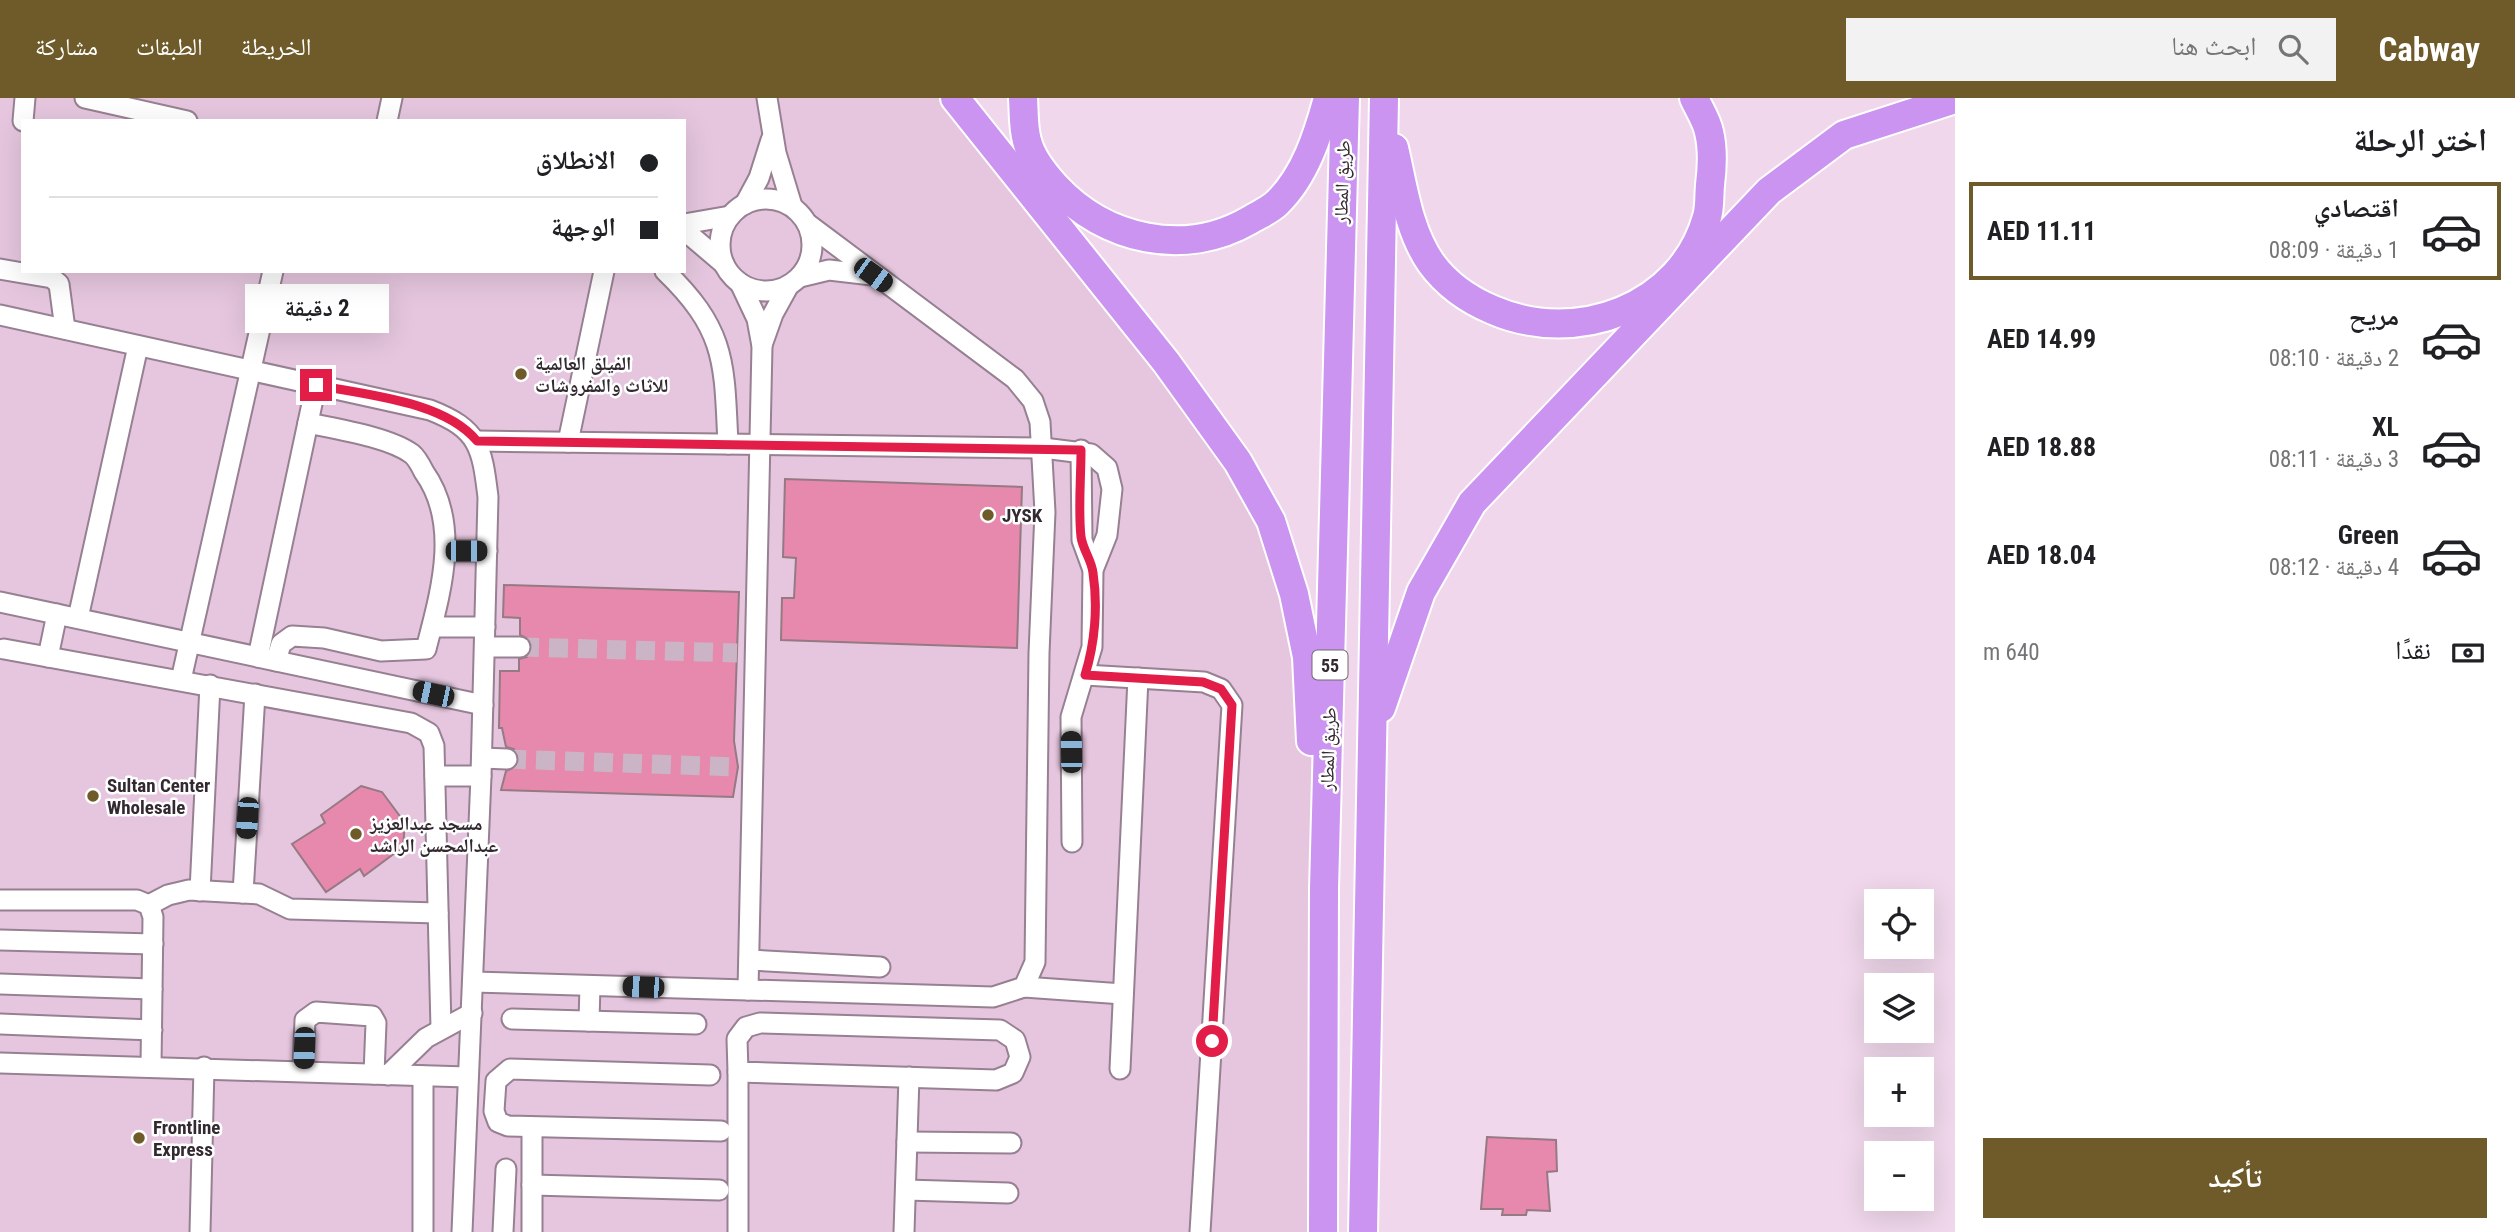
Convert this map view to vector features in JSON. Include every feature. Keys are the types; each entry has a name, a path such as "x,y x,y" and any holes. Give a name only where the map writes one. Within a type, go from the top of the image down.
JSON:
{"highway":[{"path":"956,98 1166,362 1238,462 1271,521 1294,594 1307,657 1316,836 1324,889"},
{"path":"1023,98 1027,142 1044,174 1068,200 1099,220 1135,237 1204,240 1242,224 1276,204 1300,173 1318,134 1328,98"},
{"name":"طريق المطار","path":"1323,1232 1324,889 1345,98"},
{"path":"1384,103 1413,227 1430,263 1455,290 1480,304 1512,318 1545,325 1578,323 1614,316 1647,300 1673,278 1694,250 1708,215 1711,172 1709,132 1694,98"},
{"path":"1372,734 1421,592 1472,503 1769,191 1844,135 1955,99"},
{"name":"طريق المطار","path":"1363,1232 1384,103"}],"street":[{"path":"23,119 25,98"},
{"path":"387,119 392,98"},
{"path":"767,98 772,135 792,206 808,224 831,239 873,275 1014,379 1033,401 1040,422 1045,512 1039,653 1037,923 1035,962 1024,987"},
{"path":"95,119 93,100 178,119"},
{"path":"724,264 720,239 760,178 772,135"},
{"path":"686,223 738,210 764,199 792,206"},
{"path":"762,346 773,314 811,258 813,247 808,224"},
{"path":"686,232 724,264 740,283 757,319 762,346 757,653 746,768 748,990"},
{"path":"0,269 21,273"},
{"path":"740,283 769,291 794,281 844,270 873,275"},
{"path":"23,273 52,278 59,284 65,330"},
{"path":"181,680 273,273"},
{"path":"568,442 604,273"},
{"path":"668,273 696,302 716,336 725,374 727,444"},
{"path":"0,315 430,410 459,423 477,441 488,496 487,551 482,767 462,1232"},
{"path":"79,618 138,346"},
{"path":"267,659 316,385"},
{"path":"267,659 292,636 324,638 381,651 426,649 446,551 447,542 437,490 412,454 365,435 308,423"},
{"path":"477,441 1081,450 1100,460 1111,478 1107,535 1093,570"},
{"path":"1072,842 1070,729 1094,632 1093,570 1082,540 1081,450"},
{"path":"446,551 487,551"},
{"path":"0,602 484,705"},
{"path":"48,657 57,614"},
{"path":"432,627 485,627"},
{"path":"359,678 364,647"},
{"path":"485,647 520,648"},
{"path":"4,649 418,725 433,739 441,1028"},
{"path":"737,653 757,653"},
{"path":"1085,675 1213,684 1228,696 1233,714 1200,1232"},
{"path":"1120,1069 1138,678"},
{"path":"200,891 210,685"},
{"path":"243,893 255,694"},
{"path":"435,776 482,767 507,758"},
{"path":"149,905 168,894 200,891 265,896 290,909 438,913"},
{"path":"0,900 137,900 149,905 153,911 152,1066"},
{"path":"0,940 153,944"},
{"path":"749,960 880,967"},
{"path":"474,982 993,997 1024,987 1123,994"},
{"path":"0,984 152,989"},
{"path":"589,1021 590,986"},
{"path":"303,1072 306,1020 316,1012 372,1016 376,1023 381,1074"},
{"path":"381,1074 441,1028 472,1013"},
{"path":"512,1019 696,1024"},
{"path":"737,1072 1005,1078 1018,1066 1019,1048 1016,1040 1000,1030 760,1023 746,1027 740,1032 737,1046 737,1072 738,1232"},
{"path":"0,1024 152,1030"},
{"path":"0,1063 467,1077"},
{"path":"200,1232 204,1068"},
{"path":"710,1075 516,1069 504,1071 496,1081 495,1117 502,1125 532,1127 722,1131"},
{"path":"423,1076 423,1232"},
{"path":"904,1232 909,1077"},
{"path":"532,1127 532,1232"},
{"path":"907,1142 1011,1143"},
{"path":"503,1232 506,1169"},
{"path":"532,1185 719,1190"},
{"path":"906,1190 1008,1193"}],"shaded area":[{"path":"0,98 955,98 1271,521 1310,734 1316,836 1323,1232 0,1232"}],"building":[{"path":"785,479 1022,487 1017,648 781,640 782,598 794,598 796,558 783,557"},
{"path":"504,585 739,592 734,741 738,767 733,797 501,790 506,771 517,766 519,759 514,749 506,747 502,728 499,728 500,671 519,671 519,659 527,657 532,648 530,640 520,635 520,618 503,617"},
{"name":"مسجد عبدالعزيز عبدالمحسن الراشد","path":"361,786 382,792 405,823 403,847 364,876 360,869 326,892 292,844 325,823 321,815"},
{"path":"1487,1137 1556,1140 1557,1171 1547,1172 1550,1211 1527,1210 1526,1215 1502,1215 1503,1209 1481,1209"}],"tunnel":[{"path":"520,647 737,653"},
{"path":"507,759 738,767"}],"place":[{"name":"الفيلق العالمية للاثاث والمفروشات","path":"521,374"},
{"name":"JYSK","path":"988,515"},
{"name":"Sultan Center Wholesale","path":"93,796"},
{"name":"مسجد عبدالعزيز عبدالمحسن الراشد","path":"356,834"},
{"name":"Frontline Express","path":"139,1138"}],"route":[{"path":"316,385 430,410 466,428 477,441 1081,450 1081,529 1084,550 1093,570 1094,618 1092,647 1085,675 1213,684 1228,696 1232,705 1212,1041"}]}
